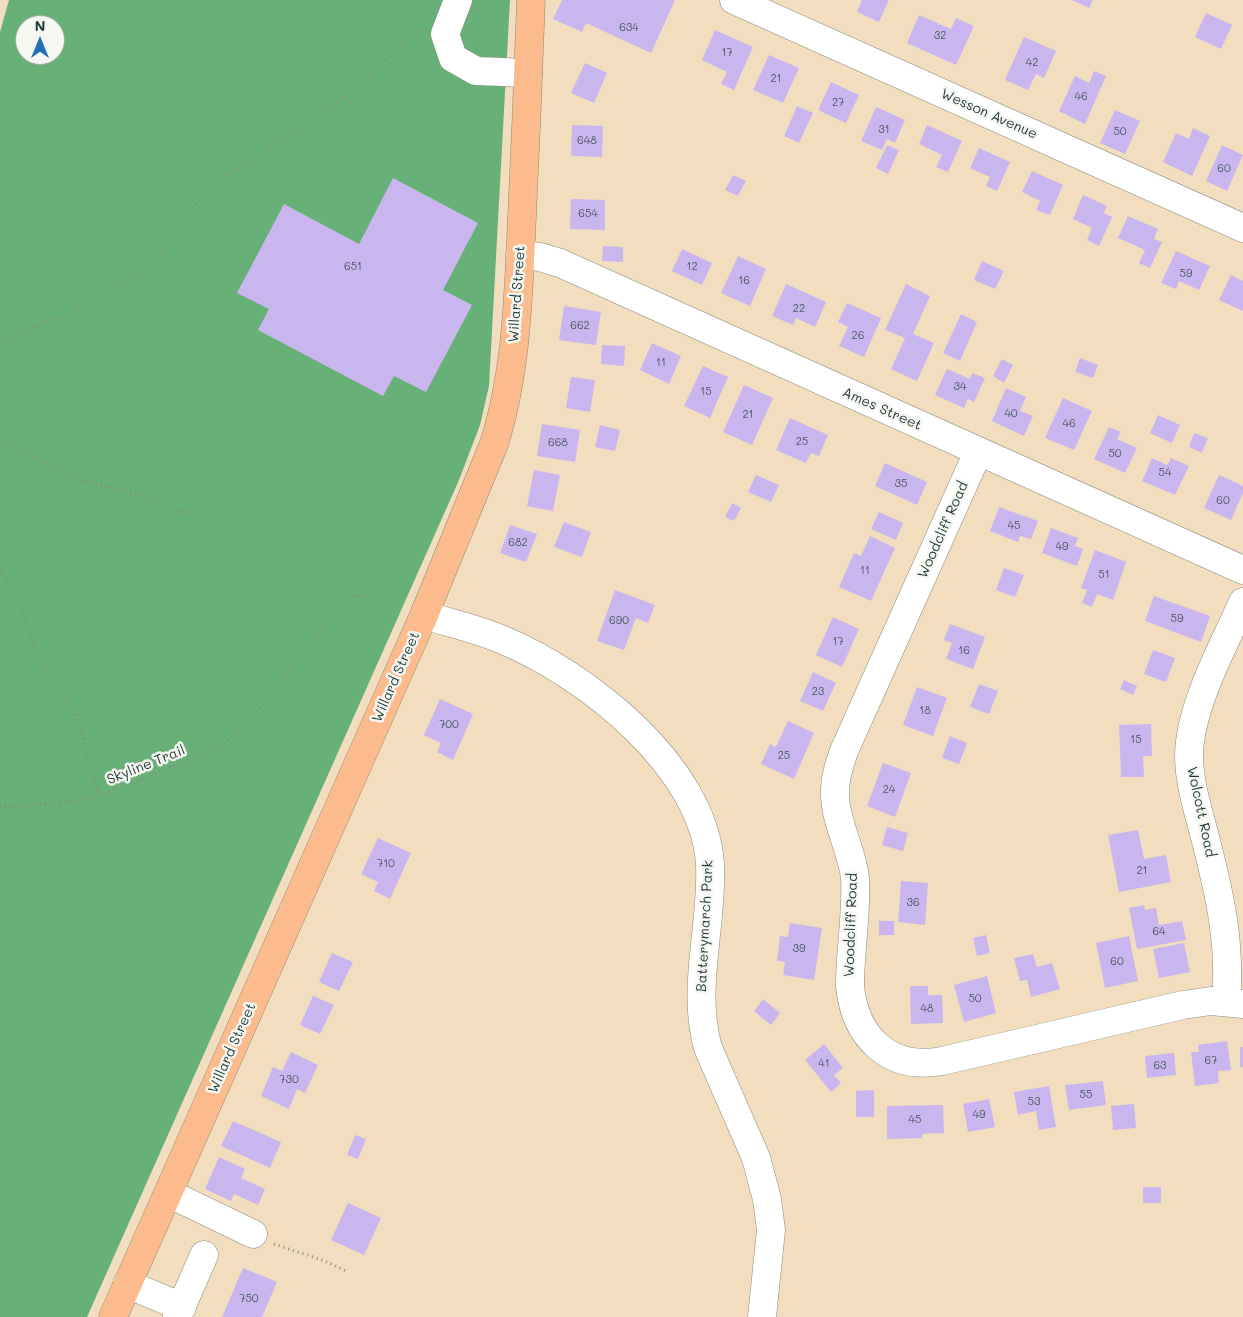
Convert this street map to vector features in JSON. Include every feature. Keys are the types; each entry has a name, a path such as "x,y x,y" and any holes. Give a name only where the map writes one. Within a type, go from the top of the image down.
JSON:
{"main road":[{"name":"Willard Street","path":"113,1317 424,615 486,466 500,424 510,380 520,254 531,0"}],"street":[{"path":"458,0 445,34 453,58 476,71 528,73"},
{"name":"Wesson Avenue","path":"734,0 1243,228"},
{"name":"Ames Street","path":"520,254 560,263 1243,570"},
{"name":"Woodcliff Road","path":"978,452 844,751 837,774 835,786 837,810 850,852 855,880 850,986 851,998 859,1022 865,1033 882,1050 903,1061 923,1064 1198,1002 1234,1003"},
{"name":"Wolcott Road","path":"1234,1003 1228,966 1225,923 1219,890 1193,790 1189,756 1193,726 1201,697 1243,602"},
{"name":"Batterymarch Park","path":"424,615 502,639 535,655 594,692 645,738 672,771 694,807 706,837 710,865 702,1000 704,1035 761,1171 770,1214 770,1247 762,1317"},
{"path":"168,1194 253,1234"},
{"path":"128,1284 179,1312 204,1256"}],"path":[{"path":"0,341 71,313 137,278 170,243 207,189 254,156 298,130 361,86 394,51 423,26"},
{"path":"0,443 40,460 67,476 150,496 173,508 196,516"},
{"name":"Skyline Trail","path":"0,568 23,613 39,657 57,682 78,718 91,772 102,795 174,766 224,743 258,711 346,596 377,597"},
{"path":"0,806 13,807 68,802 102,795"},
{"path":"253,1234 277,1245 325,1261 346,1271"}],"green space":[{"path":"9,0 510,0 489,386 480,425 459,480 87,1317 0,1317 0,32"}],"building":[{"path":"562,0 675,0 651,53 586,23 582,32 553,19"},
{"path":"862,0 889,0 879,22 857,12"},
{"path":"1072,0 1093,0 1089,8"},
{"path":"1206,13 1232,25 1221,49 1195,37"},
{"path":"919,15 951,29 956,18 974,26 956,65 907,43"},
{"path":"715,30 753,47 734,90 721,84 727,72 702,60"},
{"path":"1024,37 1056,51 1044,78 1036,74 1028,90 1005,80"},
{"path":"769,55 799,68 783,103 753,90"},
{"path":"585,63 607,73 594,103 571,93"},
{"path":"1094,71 1106,76 1085,124 1059,111 1075,76 1089,83"},
{"path":"831,82 859,95 846,123 818,110"},
{"path":"797,106 813,113 799,143 784,136"},
{"path":"876,107 905,120 895,143 887,139 882,150 861,141"},
{"path":"1115,110 1140,121 1125,154 1100,143"},
{"path":"572,125 603,126 602,157 571,156"},
{"path":"927,125 962,141 948,172 936,167 942,155 919,144"},
{"path":"1193,128 1210,136 1192,176 1163,162 1176,133 1189,139"},
{"path":"887,145 899,150 888,174 876,168"},
{"path":"1222,145 1243,155 1227,191 1206,181"},
{"path":"979,148 1010,162 997,191 986,186 990,177 970,168"},
{"path":"1032,171 1063,185 1050,215 1036,210 1040,201 1022,192"},
{"path":"733,175 746,181 738,196 725,190"},
{"path":"393,178 478,223 443,290 472,305 426,392 394,376 383,396 258,330 269,309 237,293 284,204 359,244"},
{"path":"1083,195 1107,206 1104,213 1112,217 1099,246 1087,240 1092,228 1073,219"},
{"path":"571,199 605,200 605,230 570,229"},
{"path":"1128,216 1158,229 1154,239 1162,242 1150,268 1139,263 1145,250 1118,238"},
{"path":"603,246 623,247 623,262 602,261"},
{"path":"682,249 712,263 702,285 672,271"},
{"path":"1176,251 1210,266 1199,290 1179,281 1176,289 1161,283"},
{"path":"738,256 766,269 750,306 721,293"},
{"path":"982,261 1004,271 995,289 974,280"},
{"path":"1231,275 1243,281 1243,311 1219,300"},
{"path":"786,284 826,302 815,327 796,318 793,325 772,316"},
{"path":"906,284 930,296 913,334 934,343 917,381 891,369 905,338 885,330"},
{"path":"847,303 881,318 864,357 839,346 848,327 838,322"},
{"path":"564,306 601,312 596,345 559,340"},
{"path":"961,314 977,322 960,361 943,353"},
{"path":"652,343 681,356 669,384 640,370"},
{"path":"602,345 625,346 624,366 601,364"},
{"path":"1080,358 1098,365 1093,378 1075,372"},
{"path":"1002,359 1013,365 1004,383 993,376"},
{"path":"703,366 728,377 710,418 684,406"},
{"path":"947,369 970,379 972,373 985,378 974,402 968,399 964,408 935,395"},
{"path":"571,377 595,380 590,412 566,408"},
{"path":"744,385 773,398 752,445 723,432"},
{"path":"1006,388 1026,397 1020,411 1033,416 1024,436 992,421"},
{"path":"1063,398 1092,411 1074,450 1045,438"},
{"path":"1158,415 1180,425 1172,443 1150,433"},
{"path":"790,418 828,435 819,456 811,453 806,463 776,450"},
{"path":"542,424 580,430 575,462 537,456"},
{"path":"600,425 620,430 615,451 595,447"},
{"path":"1109,427 1121,432 1117,439 1137,448 1125,473 1094,459"},
{"path":"1194,433 1208,438 1202,453 1189,447"},
{"path":"1152,458 1167,465 1171,458 1189,466 1175,495 1142,481"},
{"path":"885,463 927,482 917,505 875,486"},
{"path":"534,470 560,475 553,511 527,506"},
{"path":"756,475 779,485 771,502 748,492"},
{"path":"1219,475 1243,486 1243,493 1231,520 1204,508"},
{"path":"732,503 741,508 734,521 725,517"},
{"path":"999,507 1038,521 1031,539 1020,536 1018,542 990,531"},
{"path":"879,512 903,523 896,540 871,529"},
{"path":"564,522 591,532 582,557 554,547"},
{"path":"510,525 537,534 526,562 500,553"},
{"path":"1051,528 1078,538 1075,546 1083,549 1077,566 1042,553"},
{"path":"870,536 895,548 871,601 839,587 854,553 861,556"},
{"path":"1095,550 1126,562 1113,600 1097,594 1092,607 1082,603 1087,590 1081,588"},
{"path":"1004,568 1024,575 1015,597 996,590"},
{"path":"615,590 655,605 648,623 636,618 624,650 597,641"},
{"path":"1154,596 1210,616 1201,642 1145,621"},
{"path":"833,617 859,629 842,667 816,655"},
{"path":"950,624 985,637 973,669 946,659 952,643 944,640"},
{"path":"1153,650 1175,658 1166,682 1144,674"},
{"path":"813,672 836,683 823,711 800,701"},
{"path":"1124,680 1137,686 1133,695 1120,689"},
{"path":"979,684 998,691 989,714 970,707"},
{"path":"917,687 947,698 933,736 903,725"},
{"path":"440,699 473,714 453,760 437,752 441,743 424,735"},
{"path":"788,721 814,733 794,779 761,764 770,744 776,747"},
{"path":"1151,724 1152,756 1143,756 1144,777 1121,777 1119,725"},
{"path":"950,736 967,743 959,764 942,758"},
{"path":"883,763 911,773 895,817 867,806"},
{"path":"887,827 908,833 903,851 882,845"},
{"path":"1138,830 1144,859 1166,855 1171,882 1119,892 1108,835"},
{"path":"378,838 411,853 390,899 374,891 378,882 361,874"},
{"path":"901,881 928,883 925,925 898,922"},
{"path":"1144,905 1145,910 1156,908 1159,925 1182,921 1186,940 1137,949 1129,908"},
{"path":"879,921 894,921 894,935 879,935"},
{"path":"790,923 822,928 814,980 783,975 785,962 777,961 780,936 788,937"},
{"path":"986,935 990,953 977,956 973,938"},
{"path":"1129,936 1138,981 1105,988 1096,943"},
{"path":"1184,943 1190,972 1159,978 1153,949"},
{"path":"332,953 353,962 339,991 319,982"},
{"path":"1033,954 1037,967 1052,963 1060,989 1031,997 1027,980 1020,981 1014,958"},
{"path":"987,976 996,1013 964,1022 954,985"},
{"path":"910,986 928,986 928,995 942,995 943,1023 911,1024"},
{"path":"313,996 334,1005 320,1034 300,1025"},
{"path":"763,999 780,1013 771,1025 754,1011"},
{"path":"1227,1041 1231,1070 1218,1071 1219,1083 1195,1086 1191,1052 1199,1052 1198,1045"},
{"path":"824,1044 843,1068 834,1075 841,1083 831,1092 805,1060"},
{"path":"1240,1047 1243,1047 1243,1067 1240,1067"},
{"path":"291,1052 318,1065 305,1093 297,1089 289,1109 261,1096 273,1067 282,1071"},
{"path":"1174,1053 1176,1075 1147,1078 1145,1056"},
{"path":"1103,1081 1106,1105 1069,1110 1065,1085"},
{"path":"1049,1086 1056,1127 1039,1130 1036,1111 1018,1115 1014,1092"},
{"path":"874,1090 874,1117 856,1117 856,1091"},
{"path":"989,1099 995,1127 968,1132 963,1104"},
{"path":"1134,1104 1136,1128 1113,1130 1111,1106"},
{"path":"943,1105 944,1133 922,1134 922,1138 887,1139 887,1106"},
{"path":"233,1121 281,1142 270,1168 221,1146"},
{"path":"355,1135 366,1139 358,1159 347,1155"},
{"path":"219,1157 245,1169 241,1178 265,1189 258,1205 234,1194 231,1201 205,1189"},
{"path":"1143,1187 1161,1187 1161,1203 1143,1203"},
{"path":"348,1203 381,1218 364,1255 331,1240"},
{"path":"243,1268 277,1282 262,1317 222,1317"}]}
